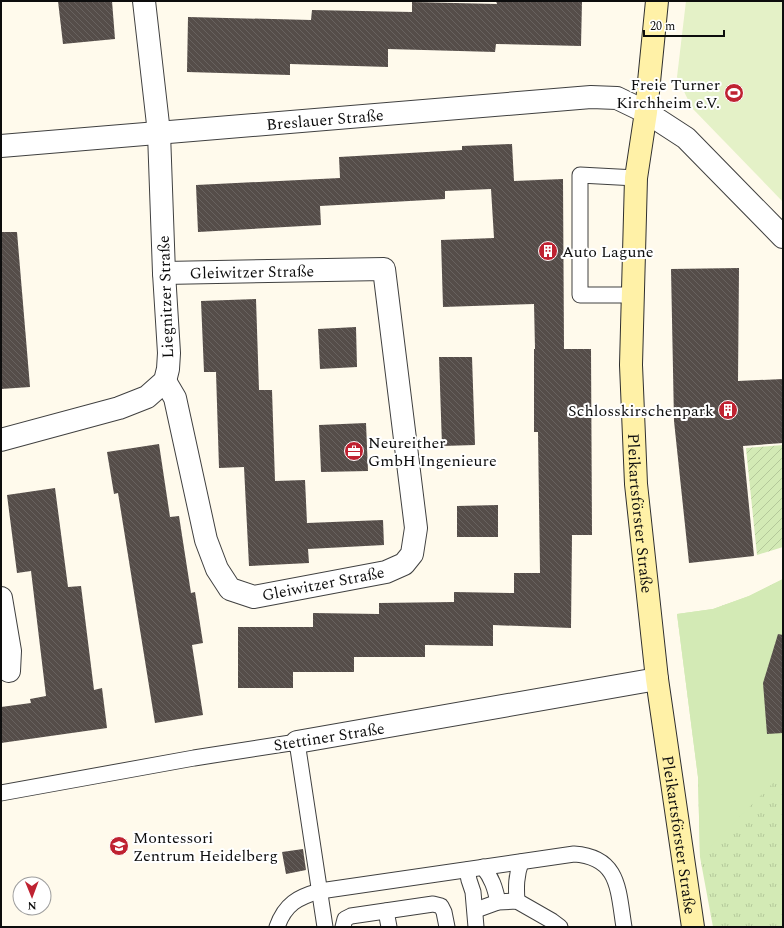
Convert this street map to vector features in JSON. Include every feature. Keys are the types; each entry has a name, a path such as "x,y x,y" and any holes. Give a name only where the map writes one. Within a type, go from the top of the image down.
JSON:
{"street":[{"name":"Liegnitzer Straße","path":"1,440 119,408 147,397 165,381 168,369 169,353 164,273 159,133 144,1"},
{"name":"Pleikartsförster Straße","path":"656,1 646,112 636,178 631,365 636,484 657,679 692,927"},
{"name":"Breslauer Straße","path":"1,146 591,97 616,98 646,112 686,138 783,237"},
{"name":"Gleiwitzer Straße","path":"164,273 384,269 416,528 412,554 404,564 386,572 254,597 230,589 217,569 206,540 175,398 165,381"},
{"path":"1,598 10,651 9,671"},
{"name":"Stettiner Straße","path":"298,742 657,679"}],"lane":[{"path":"633,296 580,295 580,176 636,178"},
{"path":"298,742 325,927"},
{"name":"Stettiner Straße","path":"1,794 194,758 298,742"},
{"path":"277,927 290,905 305,895 320,891 574,854 587,855 598,859 607,866 614,876 624,927"},
{"path":"517,901 517,874 521,862"},
{"path":"483,867 491,877 498,902"},
{"path":"468,870 476,910 476,927"},
{"path":"476,910 498,902 517,901 560,927"},
{"path":"343,927 345,919 351,916 433,904 441,906 444,912 447,927"},
{"path":"386,911 389,927"}],"green space":[{"name":"Freie Turner Kirchheim e.V.","path":"686,1 783,1 783,202 692,108 677,77"},
{"path":"783,445 783,547 757,555 746,448"},
{"path":"783,579 783,927 713,927 700,857 698,777 677,614 713,609 749,596"},
{"path":"783,579 783,773 700,857 698,777 677,614 713,609 749,596"}],"building":[{"path":"58,1 112,1 115,39 63,44"},
{"path":"496,1 582,1 581,46 496,44 495,52 388,49 388,67 290,64 290,75 187,72 188,17 311,20 312,10 412,12 412,2 497,4"},
{"path":"512,144 514,181 563,179 564,349 591,349 592,535 572,535 571,628 493,625 493,646 425,645 425,657 354,657 354,672 293,672 293,688 238,688 238,627 313,627 313,613 379,614 379,603 454,602 454,592 514,593 514,573 540,573 538,432 534,432 534,304 443,307 441,240 494,238 491,189 445,191 445,199 320,206 321,225 198,232 196,185 340,178 339,157 462,150 462,146"},
{"path":"1,232 17,232 30,387 1,389"},
{"name":"Schlosskirschenpark","path":"739,268 738,381 783,379 783,443 743,446 754,556 689,563 674,421 671,269"},
{"path":"256,299 259,390 272,390 275,481 305,480 307,523 383,520 384,545 308,549 309,563 249,566 244,467 219,468 216,372 204,372 201,301"},
{"path":"356,327 357,367 320,369 318,329"},
{"path":"439,357 472,357 475,445 442,446"},
{"path":"366,423 368,471 321,472 319,425"},
{"path":"159,444 170,517 179,516 191,593 195,592 203,643 192,645 203,715 155,723 118,493 114,494 107,452"},
{"path":"55,488 68,587 81,586 94,690 102,688 107,728 1,743 1,707 31,703 30,699 46,696 31,571 17,573 7,495"},
{"path":"498,505 498,537 457,537 457,506"},
{"path":"778,634 783,635 783,733 767,734 763,683"},
{"path":"303,849 306,870 286,874 282,852"}],"place":[{"name":"Freie Turner Kirchheim e.V.","path":"734,93"},
{"name":"Auto Lagune","path":"548,251"},
{"name":"Schlosskirschenpark","path":"728,410"},
{"name":"Neureither GmbH Ingenieure","path":"354,451"},
{"name":"Montessori Zentrum Heidelberg","path":"119,846"}]}
